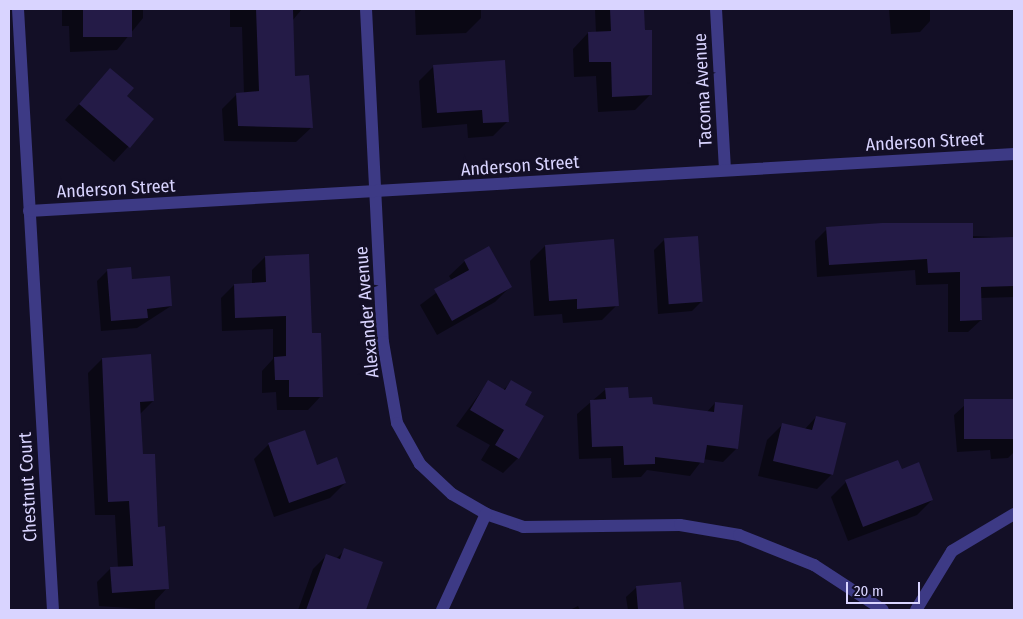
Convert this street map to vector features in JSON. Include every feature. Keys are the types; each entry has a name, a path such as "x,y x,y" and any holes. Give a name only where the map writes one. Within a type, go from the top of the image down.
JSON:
{"street":[{"name":"Chestnut Court","path":"18,9 53,610"},
{"name":"Alexander Avenue","path":"366,9 383,342 397,423 420,464 452,494 486,514 544,529 680,526 738,536 814,565 883,610"},
{"name":"Tacoma Avenue","path":"716,9 725,170"},
{"name":"Anderson Street","path":"29,211 375,193 725,170 1014,154"},
{"path":"442,610 486,514"},
{"path":"916,610 952,551 1014,514"}],"building":[{"path":"83,9 132,9 132,37 83,37"},
{"path":"256,9 293,9 295,76 309,75 313,128 238,126 236,93 259,91"},
{"path":"610,9 644,9 645,30 652,30 652,95 612,97 611,62 589,62 588,32 611,31"},
{"path":"505,60 509,122 483,123 482,110 437,113 433,65"},
{"path":"110,68 134,88 127,96 154,119 130,148 79,104"},
{"path":"882,223 973,223 973,238 1014,237 1014,286 981,287 982,320 960,321 960,272 928,273 927,259 829,265 826,227"},
{"path":"698,236 703,302 669,304 664,238"},
{"path":"614,239 619,306 577,309 577,299 549,301 545,245"},
{"path":"489,246 512,287 452,321 434,289 469,270 464,260"},
{"path":"309,254 312,333 321,333 323,397 289,397 289,380 275,380 274,357 286,356 286,316 235,318 234,284 266,282 265,256"},
{"path":"131,267 132,279 170,276 172,306 147,309 148,318 111,321 107,269"},
{"path":"151,354 154,401 140,402 143,454 155,454 158,527 165,526 169,589 112,593 110,567 133,566 129,501 108,502 102,358"},
{"path":"488,380 505,390 511,380 532,392 525,405 544,416 519,459 495,445 504,430 470,410"},
{"path":"628,387 629,398 652,397 653,404 714,412 715,402 743,405 738,449 707,445 704,463 655,457 655,464 624,465 623,446 592,447 590,400 606,399 605,388"},
{"path":"964,399 1014,399 1014,439 964,439"},
{"path":"816,416 846,423 833,475 773,461 782,423 812,430"},
{"path":"305,430 317,465 337,457 346,483 289,503 268,443"},
{"path":"898,460 902,469 919,462 933,500 863,527 845,480"},
{"path":"344,548 383,562 366,610 306,610 326,554 340,559"},
{"path":"681,582 684,610 638,610 636,586"}]}
